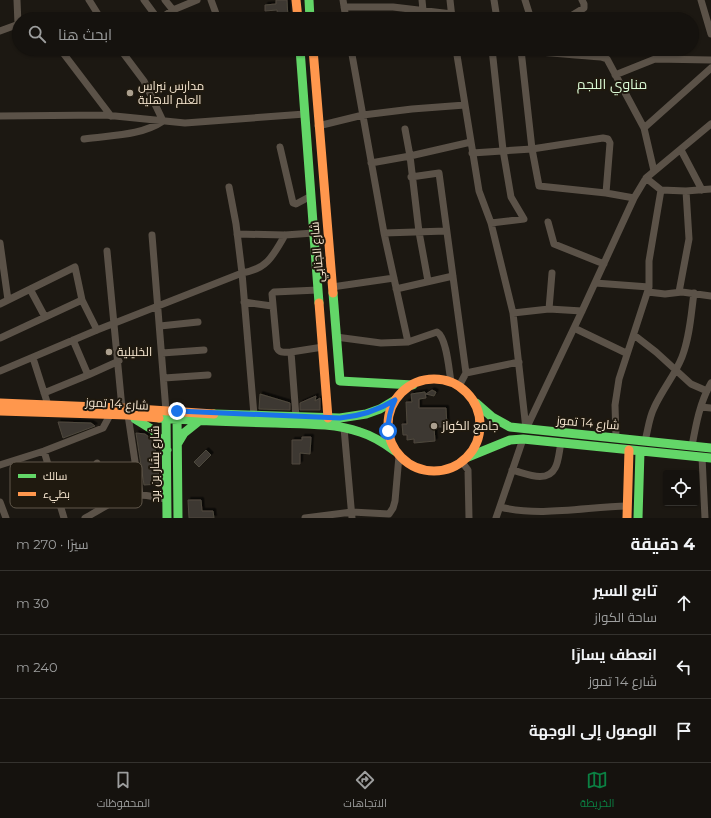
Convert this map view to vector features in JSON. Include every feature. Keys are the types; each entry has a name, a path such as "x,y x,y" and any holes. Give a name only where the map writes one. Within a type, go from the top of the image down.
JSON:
{"main road":[{"path":"296,0 297,12"},
{"path":"309,0 310,12"},
{"name":"شارع الجنابي","path":"301,56 328,418"},
{"name":"شارع الجنابي","path":"313,56 340,381 413,385"},
{"path":"436,379 455,384 472,399 478,411 480,425 478,439 474,448 465,460 452,468 441,471 430,471 413,466 397,453 390,441 388,420 390,409 395,400 406,388 420,381 436,379"},
{"name":"شارع 14 تموز","path":"472,399 500,424 510,427 711,448"},
{"name":"شارع 14 تموز","path":"0,403 48,405 177,416 254,415 328,418 354,417 366,414 380,409 395,400"},
{"name":"شارع 14 تموز","path":"0,411 110,415 125,412"},
{"path":"125,412 148,425 167,451"},
{"name":"شارع بشار بن برد","path":"167,415 168,518"},
{"name":"شارع 14 تموز","path":"177,416 199,421 326,425 344,428 362,432 378,439 397,453"},
{"name":"شارع بشار بن برد","path":"177,416 178,518"},
{"path":"177,447 180,436 199,421"},
{"name":"شارع 14 تموز","path":"465,460 510,440 523,439 707,458"},
{"path":"627,518 629,450"},
{"path":"638,518 640,451"}],"street":[{"path":"17,0 18,12"},
{"path":"89,0 97,12"},
{"path":"144,0 154,12"},
{"path":"165,0 173,10"},
{"path":"170,12 196,0"},
{"path":"211,0 215,12"},
{"path":"422,0 423,10"},
{"path":"450,0 451,12"},
{"path":"494,0 496,12"},
{"path":"525,0 529,12"},
{"path":"577,12 584,8 582,0"},
{"path":"701,0 709,18 711,34"},
{"path":"343,4 395,4 431,12"},
{"path":"0,31 12,26"},
{"path":"65,56 111,116"},
{"path":"125,56 144,80 163,121"},
{"path":"352,56 384,233 408,342"},
{"path":"457,56 479,191 491,223 513,313 526,429"},
{"path":"491,223 524,219 511,197 493,56"},
{"path":"521,56 532,148 539,186 606,193 634,198"},
{"path":"591,56 607,59 644,128 654,171"},
{"path":"615,75 656,59 711,60"},
{"path":"644,128 711,68"},
{"path":"318,126 363,115 412,108 465,105"},
{"path":"0,116 111,116 185,123 305,114"},
{"path":"84,139 141,132 163,121"},
{"path":"526,429 634,198 646,178 711,124"},
{"path":"405,129 410,156 411,178 418,232 428,281"},
{"path":"472,152 532,148 603,138 608,139 610,143 606,193"},
{"path":"371,163 471,142"},
{"path":"280,147 292,203 298,203 311,196"},
{"path":"681,150 702,190"},
{"path":"411,178 438,173 466,373"},
{"path":"646,178 661,190 686,191 711,189"},
{"path":"229,188 242,273 254,415"},
{"path":"616,437 615,406 619,379 626,353 634,335 648,289 649,261 661,190"},
{"path":"680,292 690,239 686,191"},
{"path":"548,222 554,244 604,264"},
{"path":"384,233 446,231"},
{"path":"237,234 314,234"},
{"path":"152,235 167,415"},
{"path":"0,371 97,330 242,273 253,271 265,264 270,259 285,235"},
{"path":"0,243 8,300"},
{"path":"107,251 125,412 134,462"},
{"path":"0,304 75,267 82,300 97,330"},
{"path":"549,309 552,273"},
{"path":"396,289 453,276"},
{"path":"332,287 394,278"},
{"path":"594,283 648,289 665,294 680,292 711,296"},
{"path":"30,289 45,317"},
{"path":"318,290 274,292 271,297 277,348 279,351 291,352 323,347"},
{"path":"645,441 653,410 667,383 676,371 688,339 694,293"},
{"path":"0,338 82,300"},
{"path":"244,302 272,306"},
{"path":"513,313 549,309 582,311"},
{"path":"160,326 198,322"},
{"path":"574,328 626,353"},
{"path":"336,337 381,343 408,342 437,332 441,336 455,384 466,373 518,362"},
{"path":"634,335 691,384 706,391"},
{"path":"73,340 88,375"},
{"path":"162,353 204,350"},
{"path":"291,352 296,417"},
{"path":"33,358 48,405"},
{"path":"44,393 119,361"},
{"path":"164,378 208,375"},
{"path":"692,446 696,421 706,391 711,383"},
{"path":"701,407 711,408"},
{"path":"0,464 44,451 104,428 110,415"},
{"path":"344,428 352,515"},
{"path":"496,518 523,439"},
{"path":"512,470 539,477 549,475 555,468 561,444"},
{"path":"44,451 47,462"},
{"path":"305,518 389,514 393,508 394,501 397,453"},
{"path":"705,518 707,458"},
{"path":"465,460 468,470 469,518"},
{"path":"142,495 167,499"},
{"path":"1,506 6,518"},
{"path":"500,507 515,511 532,512 627,506"},
{"path":"61,508 64,518"},
{"path":"85,518 105,508"},
{"path":"101,510 102,518"}],"building":[{"path":"276,0 287,0 288,12 277,12 277,10 265,11 265,5 276,4"},
{"path":"432,390 436,392 434,396 426,394"},
{"path":"425,392 426,398 419,399 419,408 446,408 447,427 434,427 435,441 414,443 414,439 407,440 407,435 403,435 402,424 407,424 406,402 412,402 411,394"},
{"path":"260,394 290,403 290,410 259,409"},
{"path":"316,396 315,401 320,398 320,410 300,410 300,403"},
{"path":"58,422 91,423 95,426 63,438"},
{"path":"136,433 145,434 153,443 160,484 144,485 142,462 140,462"},
{"path":"302,437 311,437 310,454 300,453 300,464 292,464 292,440 302,440"},
{"path":"206,450 211,455 199,467 194,462"},
{"path":"188,500 201,500 202,511 213,511 214,518 189,518"}],"traffic: fast":[{"path":"309,0 310,12"},
{"path":"301,56 319,303"},
{"path":"333,293 340,381 413,385"},
{"path":"214,414 340,418 366,414 380,409 395,400"},
{"path":"476,403 492,417 510,427 711,448"},
{"path":"166,413 167,518"},
{"path":"177,414 178,518"},
{"path":"159,418 329,425 350,429 365,434 395,451"},
{"path":"135,419 153,430 167,450"},
{"path":"178,443 184,433 199,421"},
{"path":"468,457 510,440 523,439 711,458"},
{"path":"638,518 640,451"}],"traffic: slow":[{"path":"296,0 297,12"},
{"path":"314,56 333,293"},
{"path":"319,303 328,418"},
{"path":"434,379 452,382 467,392 477,407 480,425 477,443 467,458 452,468 434,471 416,468 401,458 391,443 388,425 391,407 401,392 416,382 434,379"},
{"path":"0,403 122,408 214,414"},
{"path":"0,411 128,415 159,418"},
{"path":"627,518 629,450"}],"place":[{"name":"مدارس نبراس العلم الاهلية","path":"130,93"},
{"name":"الخليلية","path":"109,352"},
{"name":"جامع الكواز","path":"434,426"}],"district":[{"name":"مناوي اللجم","path":"612,84"}],"route":[{"path":"177,411 214,414 340,418 366,414 380,409 395,400 390,409 388,431"}]}
